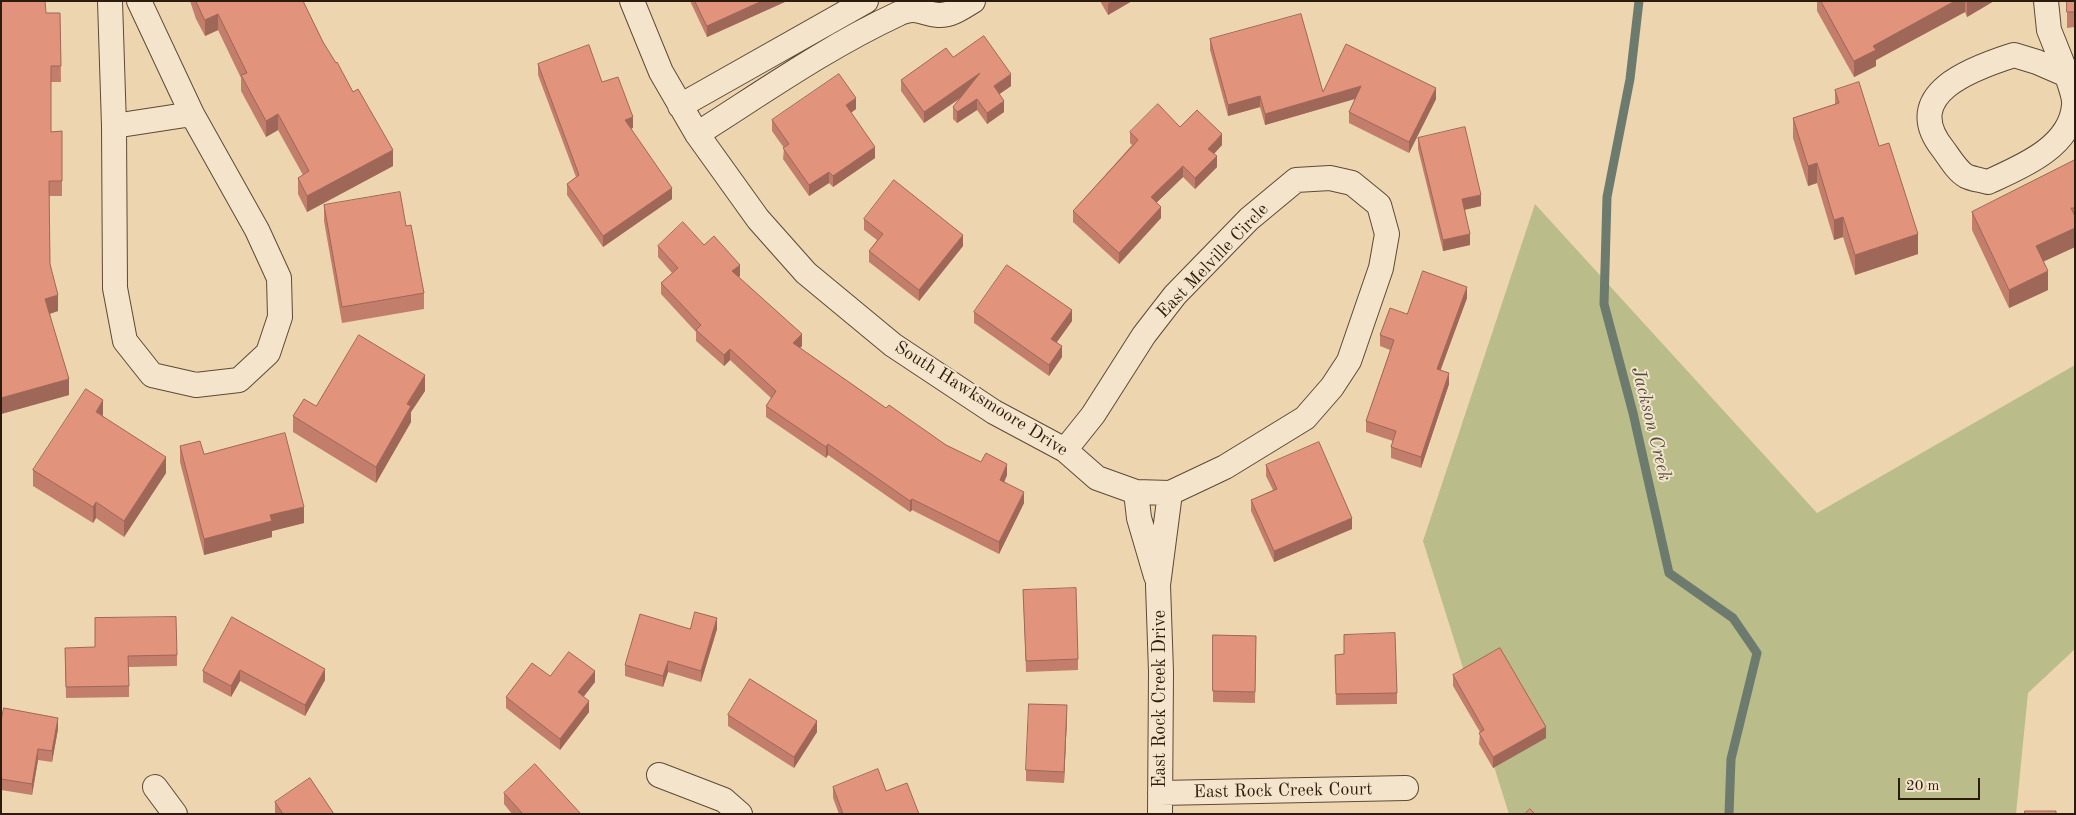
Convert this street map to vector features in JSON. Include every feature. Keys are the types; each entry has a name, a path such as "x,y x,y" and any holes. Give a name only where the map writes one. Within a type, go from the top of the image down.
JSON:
{"street":[{"path":"110,1 114,126 115,288 126,341 152,376 196,385 239,380 268,353 280,317 278,278 257,230 192,114 139,1"},
{"name":"South Hawksmoore Drive","path":"632,1 661,72 697,134 758,219 806,273 893,345 994,412 1065,450 1097,478 1136,492"},
{"path":"680,106 823,27 866,1"},
{"path":"697,134 835,48 914,5 939,16 954,12 973,1"},
{"path":"2046,1 2049,30 2071,76 2074,103 2071,122 2057,140 2033,160 1988,182 1965,176 1937,142 1929,119 1933,99 1954,80 1985,64 2014,55 2071,76"},
{"path":"823,27 835,48"},
{"path":"114,126 192,114"},
{"name":"East Melville Circle","path":"1065,450 1093,415 1144,335 1176,295 1248,219 1296,180 1330,178 1352,183 1379,205 1386,234 1381,268 1359,338 1349,361 1332,387 1305,418 1224,468 1170,493 1136,492"},
{"name":"East Rock Creek Drive","path":"1136,492 1138,518 1158,585"},
{"name":"East Rock Creek Drive","path":"1160,804 1161,672 1158,585 1170,493"},
{"path":"659,775 724,800 740,814"},
{"path":"154,787 175,814"},
{"name":"East Rock Creek Court","path":"1160,804 1406,788"}],"green space":[{"path":"1535,204 1817,513 2075,365 2075,649 2028,693 2016,814 1509,814 1423,541"}],"building":[{"path":"1,1 45,1 46,13 60,13 61,66 51,66 51,132 62,131 62,181 49,181 50,264 58,295 45,299 69,379 1,398"},
{"path":"196,1 303,1 323,42 337,62 353,92 358,89 393,150 307,196 298,178 309,171 278,114 266,121 241,75 247,73 218,14 205,20"},
{"path":"695,1 762,1 707,26"},
{"path":"1821,1 1955,1 1873,46 1876,50 1854,61"},
{"path":"2067,1 2075,1 2075,12 2067,12"},
{"path":"1301,14 1323,92 1346,44 1436,88 1409,142 1349,112 1361,86 1265,114 1260,96 1228,105 1210,39"},
{"path":"984,36 1011,74 994,86 1004,101 987,113 977,99 957,112 953,107 980,73 924,112 901,80 946,48 953,57"},
{"path":"589,45 602,82 618,77 633,117 625,120 672,188 603,236 567,184 579,175 538,64"},
{"path":"839,74 856,98 846,105 875,147 833,176 829,172 809,185 783,148 789,144 772,120"},
{"path":"1859,82 1879,146 1889,143 1918,234 1855,255 1843,217 1834,220 1817,163 1808,166 1793,118 1839,103 1835,90"},
{"path":"1158,104 1180,127 1197,110 1222,134 1208,149 1217,156 1195,178 1183,166 1151,197 1161,207 1119,253 1073,211 1138,140 1130,132"},
{"path":"1465,127 1481,195 1462,199 1470,234 1443,240 1418,138"},
{"path":"2075,160 2075,208 2071,208 2075,216 2075,228 2036,246 2048,271 2009,290 1972,212"},
{"path":"894,180 963,235 919,290 869,251 883,234 864,219"},
{"path":"400,192 406,226 411,225 424,293 342,307 324,205"},
{"path":"683,222 704,245 714,236 740,265 732,271 802,334 793,343 886,408 889,405 946,445 981,462 986,453 1007,464 1000,480 1024,492 999,542 912,499 910,501 828,444 826,447 766,406 776,391 730,349 724,355 696,330 701,325 661,283 678,268 658,246"},
{"path":"1007,265 1072,310 1051,339 1062,346 1049,365 974,312"},
{"path":"1423,271 1467,287 1437,369 1449,373 1421,457 1391,447 1396,431 1366,421 1394,340 1380,335 1390,308 1407,314"},
{"path":"359,335 425,375 407,404 411,406 376,467 293,416 304,399 316,406"},
{"path":"86,389 103,400 96,412 166,457 124,521 96,502 93,507 33,470"},
{"path":"285,433 304,507 270,515 272,521 204,539 180,446 200,441 204,454"},
{"path":"1319,442 1352,518 1274,551 1251,500 1277,489 1266,465"},
{"path":"1076,588 1078,659 1026,661 1023,590"},
{"path":"695,612 717,618 701,671 668,661 663,676 625,665 640,614 690,629"},
{"path":"176,617 177,655 128,656 129,686 66,687 65,648 95,647 95,618"},
{"path":"232,617 325,669 305,705 240,670 231,686 203,671"},
{"path":"1395,633 1397,693 1336,694 1335,655 1344,654 1344,635"},
{"path":"1213,635 1256,636 1255,692 1213,691"},
{"path":"1500,648 1546,727 1493,757 1479,733 1484,730 1453,675"},
{"path":"569,652 595,671 578,692 589,701 560,739 506,697 532,663 550,676"},
{"path":"750,679 817,721 794,757 728,715"},
{"path":"1029,704 1067,705 1064,772 1026,770"},
{"path":"4,708 58,718 52,751 38,749 32,784 1,779 1,721"},
{"path":"535,764 581,814 523,814 504,793"},
{"path":"878,769 886,791 907,783 919,814 843,814 833,787"},
{"path":"310,778 334,814 283,814 275,802"},
{"path":"1530,809 1535,814 1525,814"},
{"path":"2025,811 2056,811 2056,814 2025,814"}],"waterway":[{"name":"Jackson Creek","path":"1639,1 1630,79 1607,197 1604,304 1633,413 1669,573 1733,618 1757,653 1731,759 1729,814"}]}
